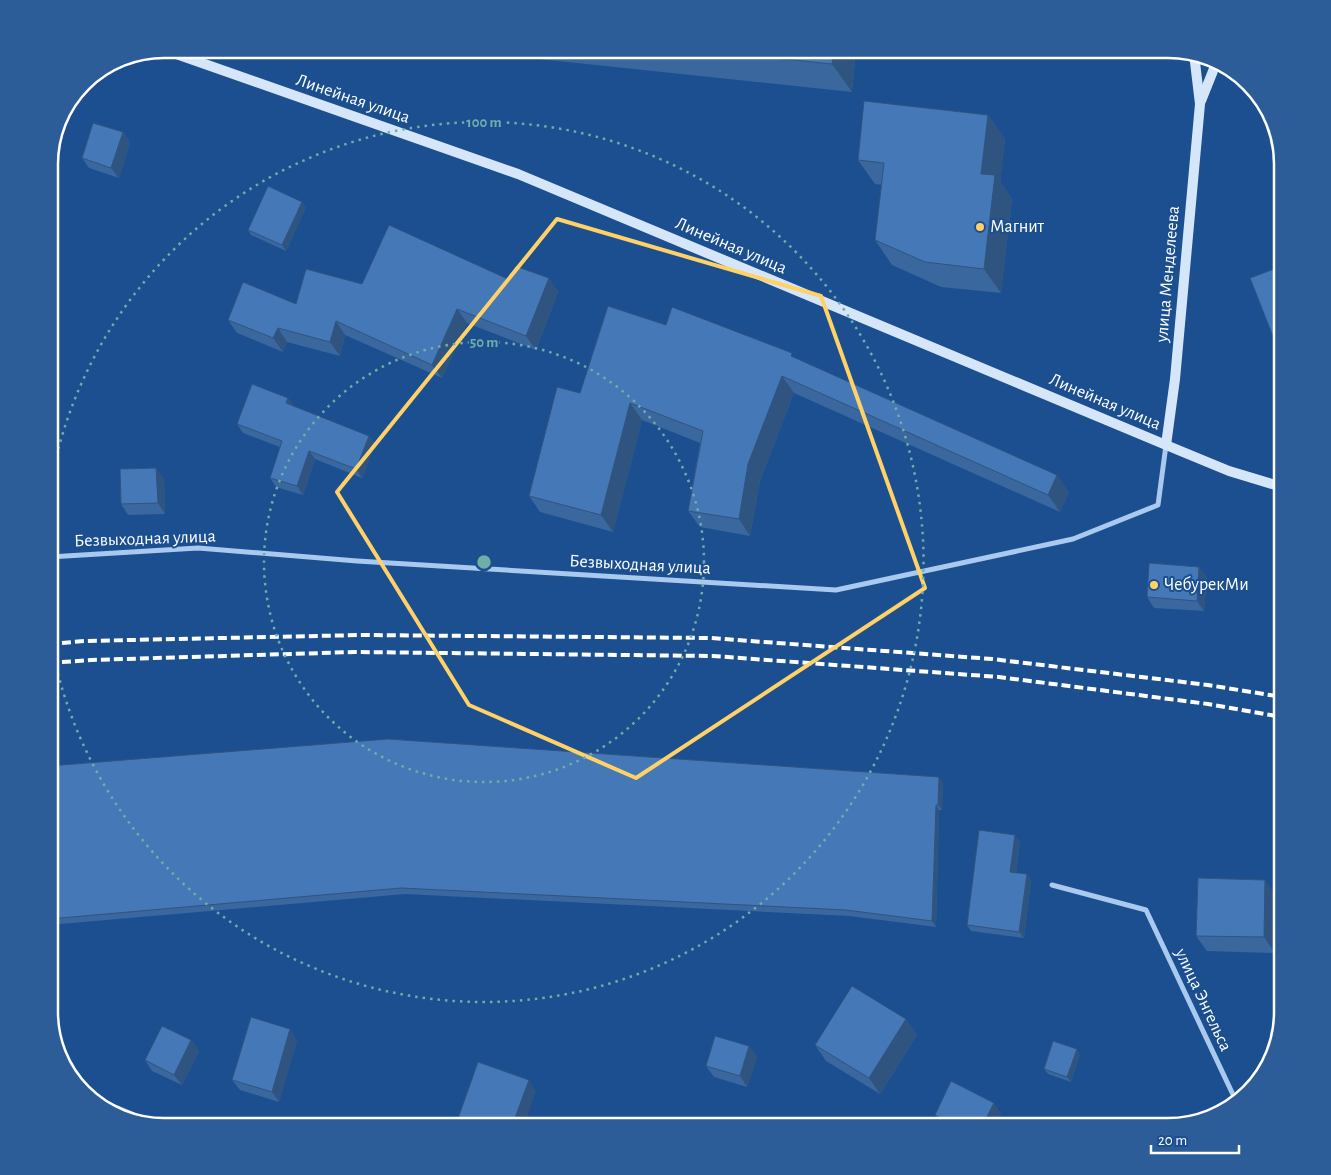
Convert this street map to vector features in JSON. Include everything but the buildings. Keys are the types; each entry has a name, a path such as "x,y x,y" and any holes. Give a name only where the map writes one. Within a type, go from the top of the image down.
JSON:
{"main road":[{"name":"Линейная улица","path":"188,58 518,174 1166,446 1229,471 1273,484"},
{"name":"улица Менделеева","path":"1166,446 1175,379 1200,104 1195,61"},
{"name":"улица Менделеева","path":"1200,104 1214,68"}],"street":[{"name":"Безвыходная улица","path":"58,556 198,548 358,561 836,590 1073,540 1158,505 1166,446"},
{"name":"улица Энгельса","path":"1052,885 1146,910 1233,1095"}],"highlighted area":[{"path":"557,219 821,296 925,588 636,778 469,705 337,492"}],"railway":[{"path":"58,643 85,641 362,635 711,638 992,659 1208,685 1274,696"},
{"path":"58,662 355,652 713,656 999,677 1208,704 1274,716"}],"place":[{"name":"Магнит","path":"980,227"},
{"name":"ЧебурекМи","path":"1154,585"}]}
